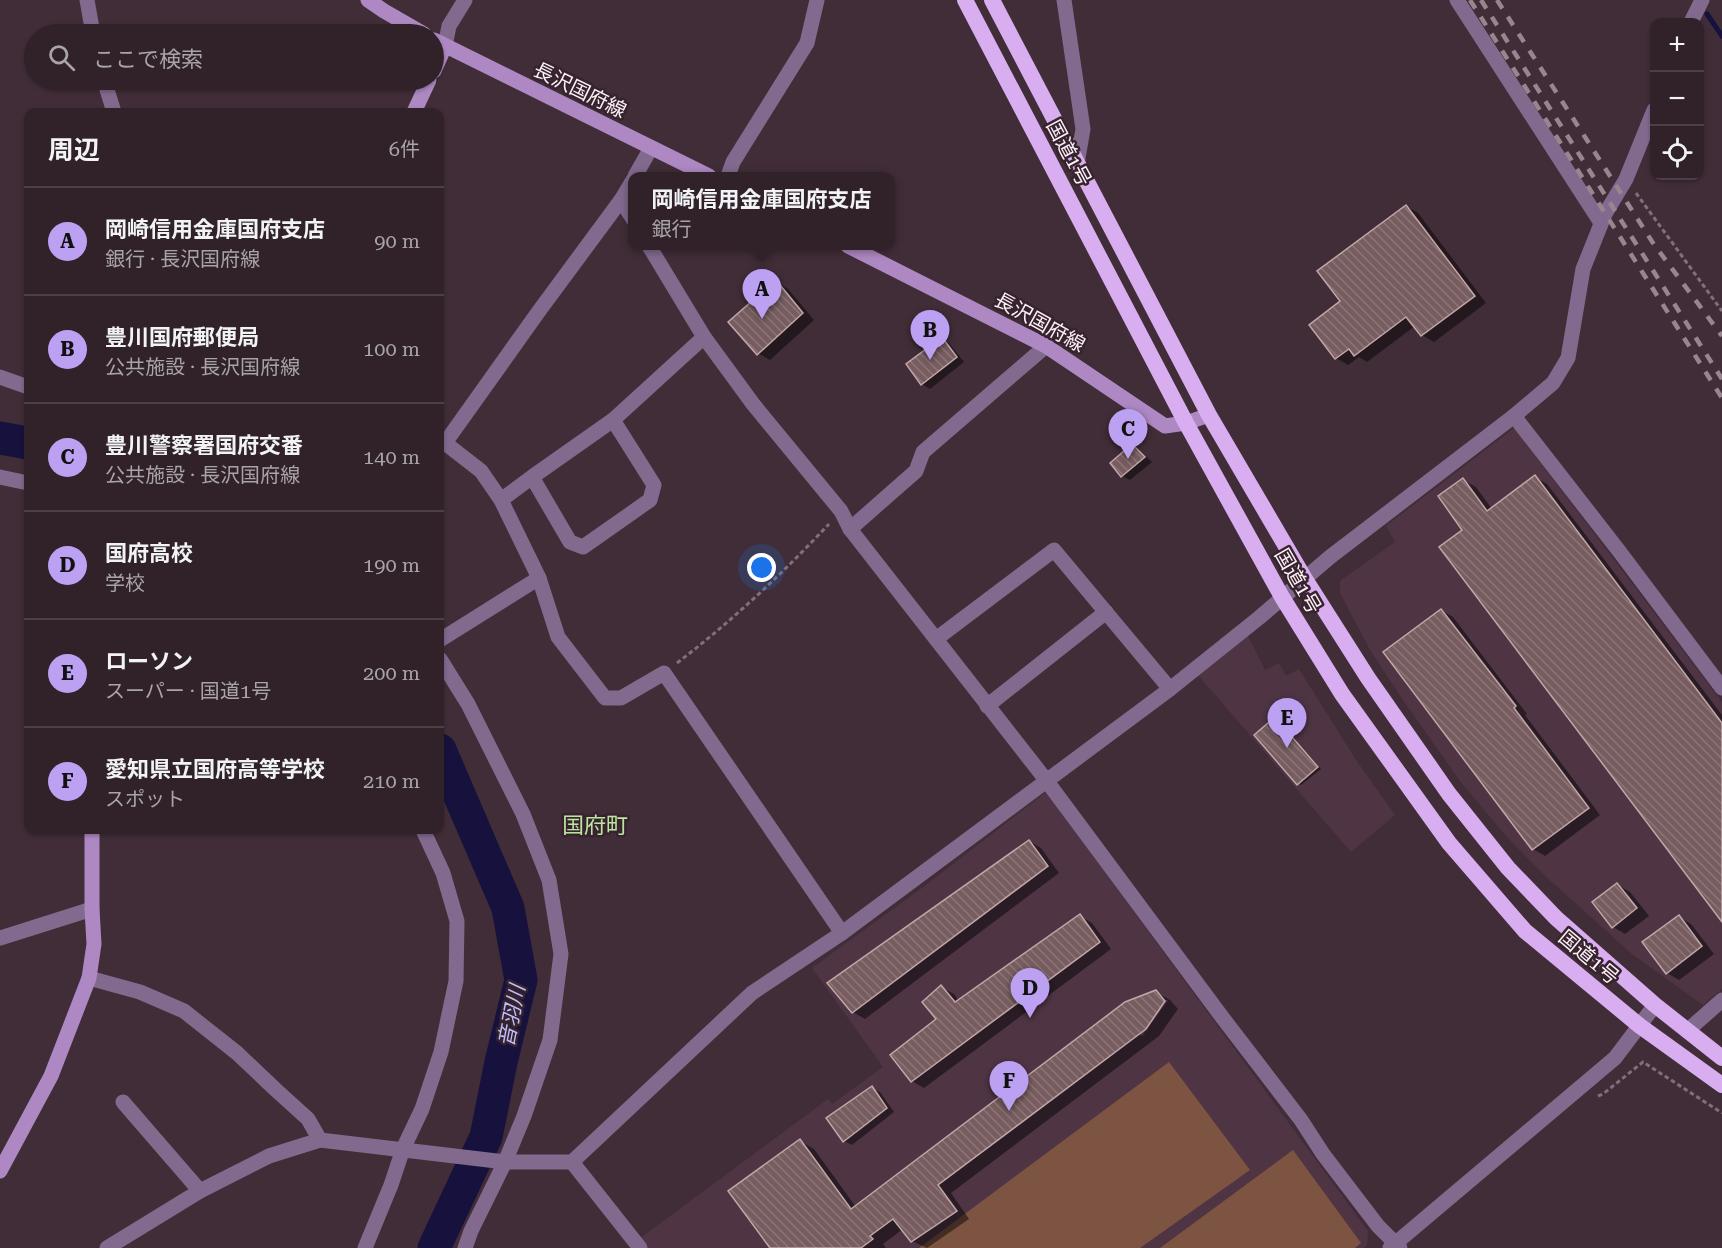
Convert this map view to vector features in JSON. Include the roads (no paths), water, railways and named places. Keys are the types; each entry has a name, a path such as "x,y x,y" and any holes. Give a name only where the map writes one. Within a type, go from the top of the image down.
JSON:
{"highway":[{"name":"国道1号","path":"965,0 1186,423 1282,597 1342,694 1449,843 1525,931 1640,1026 1722,1085"},
{"name":"国道1号","path":"992,0 1209,415 1305,579 1368,678 1449,794 1508,868 1556,918 1655,1005 1722,1058"}],"main road":[{"path":"368,0 407,24"},
{"name":"長沢国府線","path":"444,45 699,172"},
{"path":"416,108 424,90"},
{"name":"長沢国府線","path":"856,250 1046,346 1165,426 1186,423 1209,415"},
{"path":"0,1171 51,1076 89,978 94,944 92,834"}],"street":[{"path":"87,0 91,24"},
{"path":"444,34 465,0"},
{"path":"730,172 733,162 807,43 817,0"},
{"path":"1064,0 1083,129 1077,164"},
{"path":"1457,0 1601,223"},
{"path":"1693,18 1702,0"},
{"path":"107,90 113,108"},
{"path":"107,1248 200,1191 269,1156 320,1140 500,1161 572,1162 752,993 842,933 1170,689 1330,557 1514,416 1553,383 1568,358 1583,269 1601,223 1626,179 1650,120"},
{"path":"637,172 651,148"},
{"path":"444,439 628,189"},
{"path":"621,201 628,212"},
{"path":"651,250 704,337 753,404 841,511 850,529 1046,780 1301,1120 1323,1154 1395,1246 1615,1058 1655,1005"},
{"path":"501,500 613,420 704,337"},
{"path":"850,529 916,471 923,452 1046,346"},
{"path":"0,377 24,386"},
{"path":"1514,416 1722,688"},
{"path":"532,477 570,542 583,547 650,500 654,485 613,420"},
{"path":"444,443 481,471 501,500 539,578 558,637 605,698 621,698 664,673 842,933"},
{"path":"0,477 24,482"},
{"path":"936,639 1054,549 1170,689"},
{"path":"444,637 539,578"},
{"path":"987,706 1106,612"},
{"path":"444,665 468,704 523,814 549,880 561,954 550,1040 524,1116 500,1161 465,1248"},
{"path":"364,1248 407,1150 422,1109 441,1052 456,981 457,921 443,873 425,834"},
{"path":"0,938 92,909"},
{"path":"89,978 140,992 184,1011 237,1053 308,1119 320,1140"},
{"path":"1687,1031 1722,1000"},
{"path":"123,1102 200,1191"},
{"path":"572,1162 640,1248"}],"waterway":[{"path":"1707,14 1722,36"},
{"name":"音羽川","path":"0,438 24,442"},
{"name":"音羽川","path":"434,1248 486,1137 521,980 508,908 444,759"}],"railway":[{"path":"1470,0 1722,398"},
{"path":"1481,0 1722,379"},
{"path":"1497,0 1653,243 1722,336"}],"place":[{"name":"岡崎信用金庫国府支店","path":"762,319"},
{"name":"豊川国府郵便局","path":"930,360"},
{"name":"豊川警察署国府交番","path":"1128,459"},
{"name":"ローソン","path":"1287,748"},
{"name":"国府高校","path":"1030,1018"},
{"name":"愛知県立国府高等学校","path":"1009,1111"}],"district":[{"name":"国府町","path":"595,825"}]}
